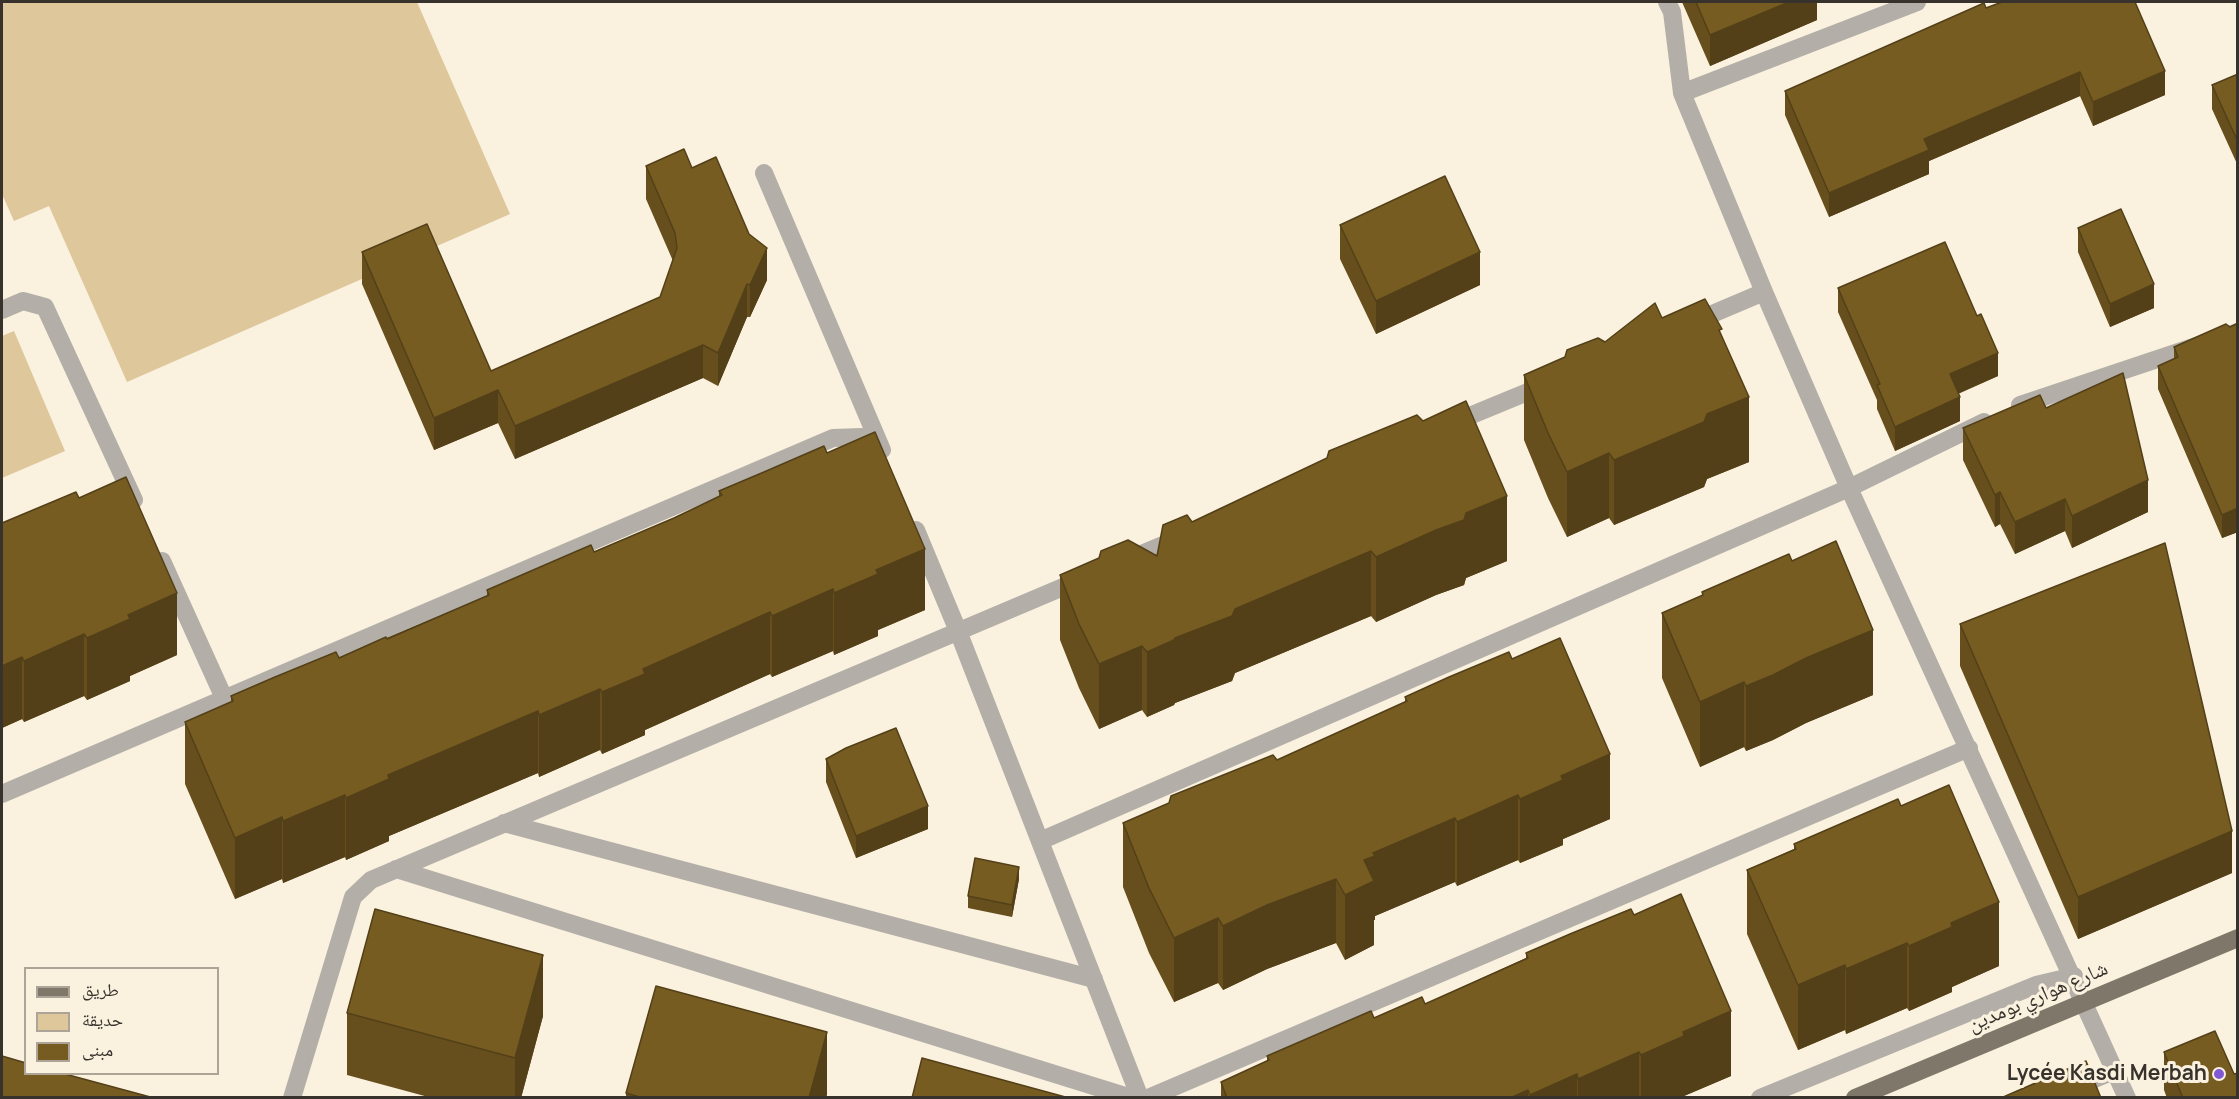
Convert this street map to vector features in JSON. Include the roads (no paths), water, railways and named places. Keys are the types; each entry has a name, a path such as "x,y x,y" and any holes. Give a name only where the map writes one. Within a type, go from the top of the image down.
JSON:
{"main road":[{"name":"شارع هواري بومدين","path":"1855,1098 2238,938"}],"street":[{"path":"1667,2 1672,12 1682,93 1764,292 1849,488 2074,976 2127,1098"},
{"path":"1682,93 1917,2"},
{"path":"2,794 833,438 862,437 885,457 764,173"},
{"path":"1676,329 1764,292"},
{"path":"2,310 23,301 45,307 142,518"},
{"path":"1040,841 1849,488 2013,407 2238,332"},
{"path":"1433,432 1565,376"},
{"path":"107,494 128,486"},
{"path":"909,515 958,631 1140,1098"},
{"path":"292,1098 353,897 371,880 1201,529"},
{"path":"157,549 224,698"},
{"path":"1148,1098 1969,748"},
{"path":"504,823 1094,979"},
{"path":"396,869 1132,1098"},
{"path":"1760,1098 2036,985 2074,976"},
{"path":"2049,1098 2116,1070"}],"place":[{"name":"Lycée Kasdi Merbah","path":"2219,1074"}]}
